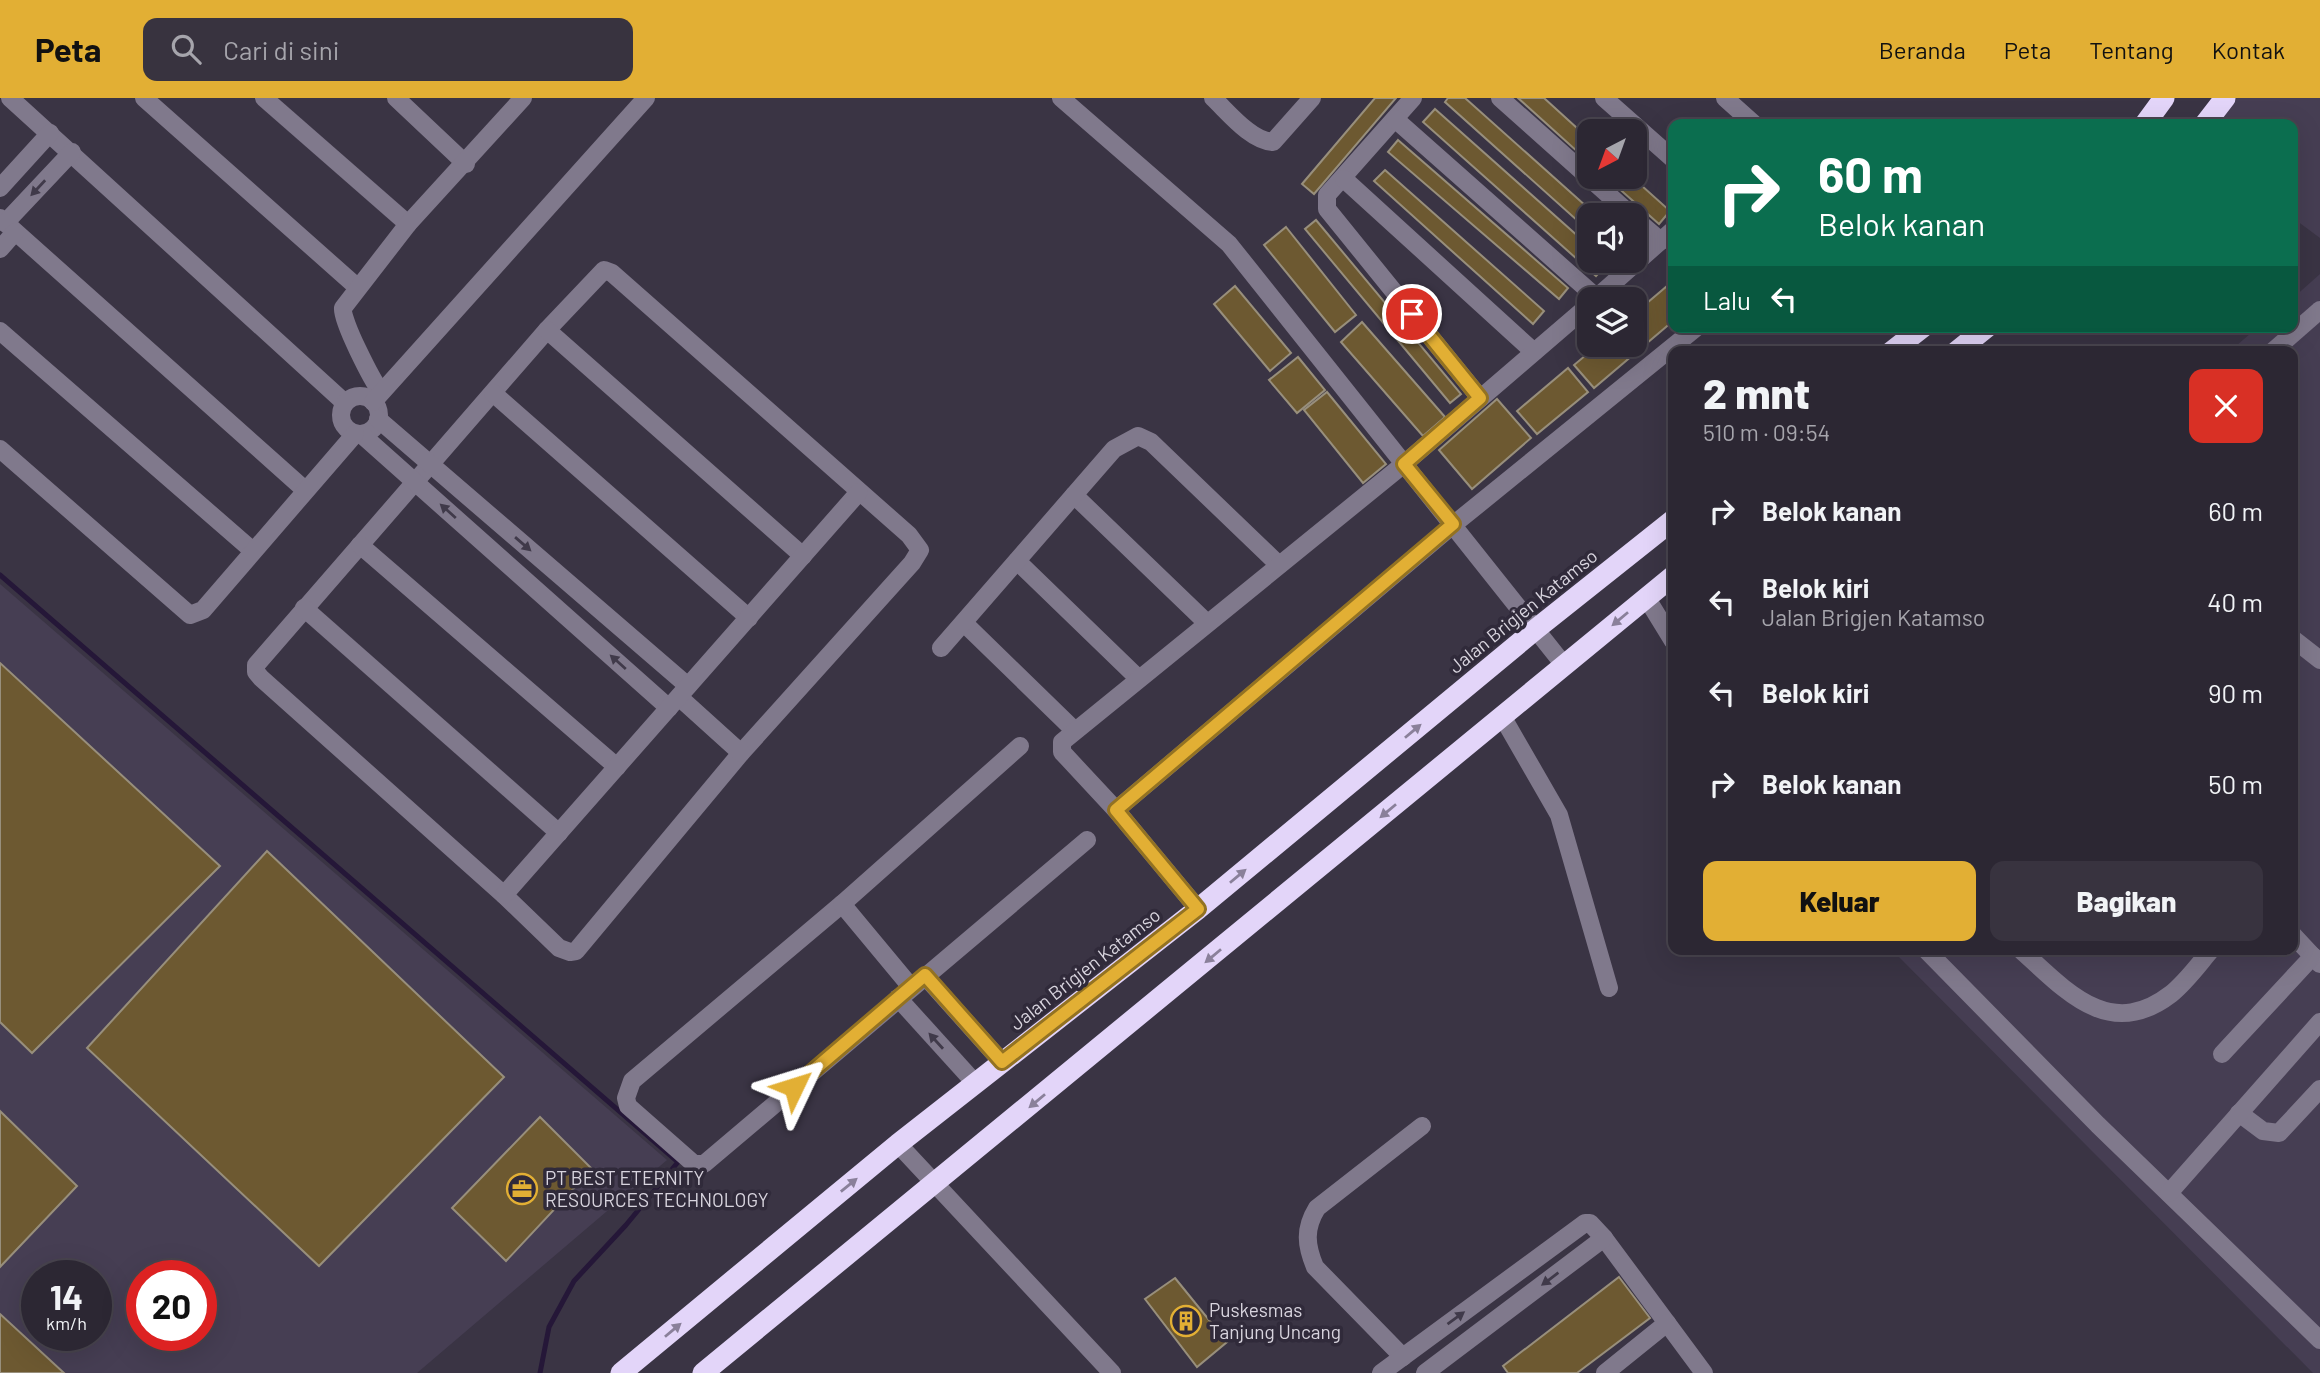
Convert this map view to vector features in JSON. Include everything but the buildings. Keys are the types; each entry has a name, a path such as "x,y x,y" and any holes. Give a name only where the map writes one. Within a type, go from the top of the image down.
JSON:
{"highway":[{"path":"2152,119 2164,98"},
{"path":"2209,119 2225,98"},
{"path":"1903,346 1917,333"},
{"path":"1963,346 1980,333"},
{"name":"Jalan Brigjen Katamso","path":"621,1373 898,1144 1198,909 1536,629 1668,524"},
{"path":"703,1373 1668,580"}],"lane":[{"path":"10,98 345,403"},
{"path":"264,98 408,224"},
{"path":"523,98 466,164 408,224 357,287 343,308 342,316 372,380 378,404 431,465 741,753"},
{"path":"0,449 190,615 203,610 305,489 358,434 372,430 378,404 646,98"},
{"path":"1061,98 1229,244 1564,665"},
{"path":"1213,98 1255,136 1273,142 1312,98"},
{"path":"1413,98 1344,179 1327,195 1327,209 1480,398"},
{"path":"1500,98 1617,203"},
{"path":"1604,98 1668,155"},
{"path":"1725,98 1748,119"},
{"path":"146,99 357,287"},
{"path":"405,101 466,164"},
{"path":"1395,119 1579,287"},
{"path":"0,188 50,133"},
{"path":"0,249 7,224 72,152"},
{"path":"1344,179 1534,352"},
{"path":"7,224 305,489"},
{"path":"1609,287 1667,235 1647,224"},
{"path":"608,270 920,546 918,554 741,753 576,951 570,953 559,948 504,895 256,673 256,665 304,608 547,330 591,283 608,270"},
{"path":"2298,329 2320,310"},
{"path":"1198,909 1116,810 1062,752 1062,742 1404,464 1577,315"},
{"path":"547,330 803,556"},
{"path":"0,331 253,551"},
{"path":"1673,346 1690,333"},
{"path":"2279,346 2294,333"},
{"path":"1116,810 1453,524 1668,350"},
{"path":"493,393 749,618"},
{"path":"378,404 355,397 345,403 342,421 679,697"},
{"path":"942,648 1114,449 1138,436 1151,442 1279,565"},
{"path":"504,895 859,492"},
{"path":"1074,495 1207,623"},
{"path":"360,545 617,767"},
{"path":"1017,561 1139,678"},
{"path":"1646,597 1668,633"},
{"path":"304,608 559,833"},
{"path":"964,622 1074,730"},
{"path":"2298,643 2320,660"},
{"path":"1502,716 1559,815 1609,988"},
{"path":"1020,746 842,904 632,1081 626,1098 628,1106 694,1164 704,1164 1087,840"},
{"path":"842,904 911,987 975,1083"},
{"path":"2222,1054 2317,960 2298,940"},
{"path":"1931,955 2320,1340"},
{"path":"2026,955 2059,985 2090,1006 2115,1015 2138,1013 2172,993 2206,955"},
{"path":"911,987 1002,1062"},
{"path":"2169,1193 2320,1022"},
{"path":"2239,1114 2263,1130 2279,1132 2320,1089"},
{"path":"1403,1357 1315,1267 1308,1250 1308,1222 1317,1208 1422,1126"},
{"path":"898,1144 1112,1373"},
{"path":"1381,1373 1585,1223 1590,1223 1604,1238 1704,1373"},
{"path":"1425,1373 1447,1366 1604,1238"},
{"path":"1605,1373 1667,1323"},
{"path":"1428,1338 1447,1366"}],"shaded area":[{"path":"2220,98 2320,98 2320,238 2298,222 2298,119 2206,119"},
{"path":"2320,274 2320,1373 2313,1373 1897,955 2298,955 2298,346 2236,346 2251,333 2298,333 2298,294"},
{"name":"PT BEST ETERNITY RESOURCES TECHNOLOGY","path":"0,584 667,1160 417,1373 0,1373"}],"waterway":[{"path":"0,575 678,1162 626,1225 574,1281 549,1327 540,1373"}],"place":[{"name":"PT BEST ETERNITY RESOURCES TECHNOLOGY","path":"522,1189"},
{"name":"Puskesmas Tanjung Uncang","path":"1186,1321"}],"route":[{"path":"794,1087 925,975 1002,1062 1198,909 1116,810 1453,524 1404,464 1480,398 1412,314"}]}
